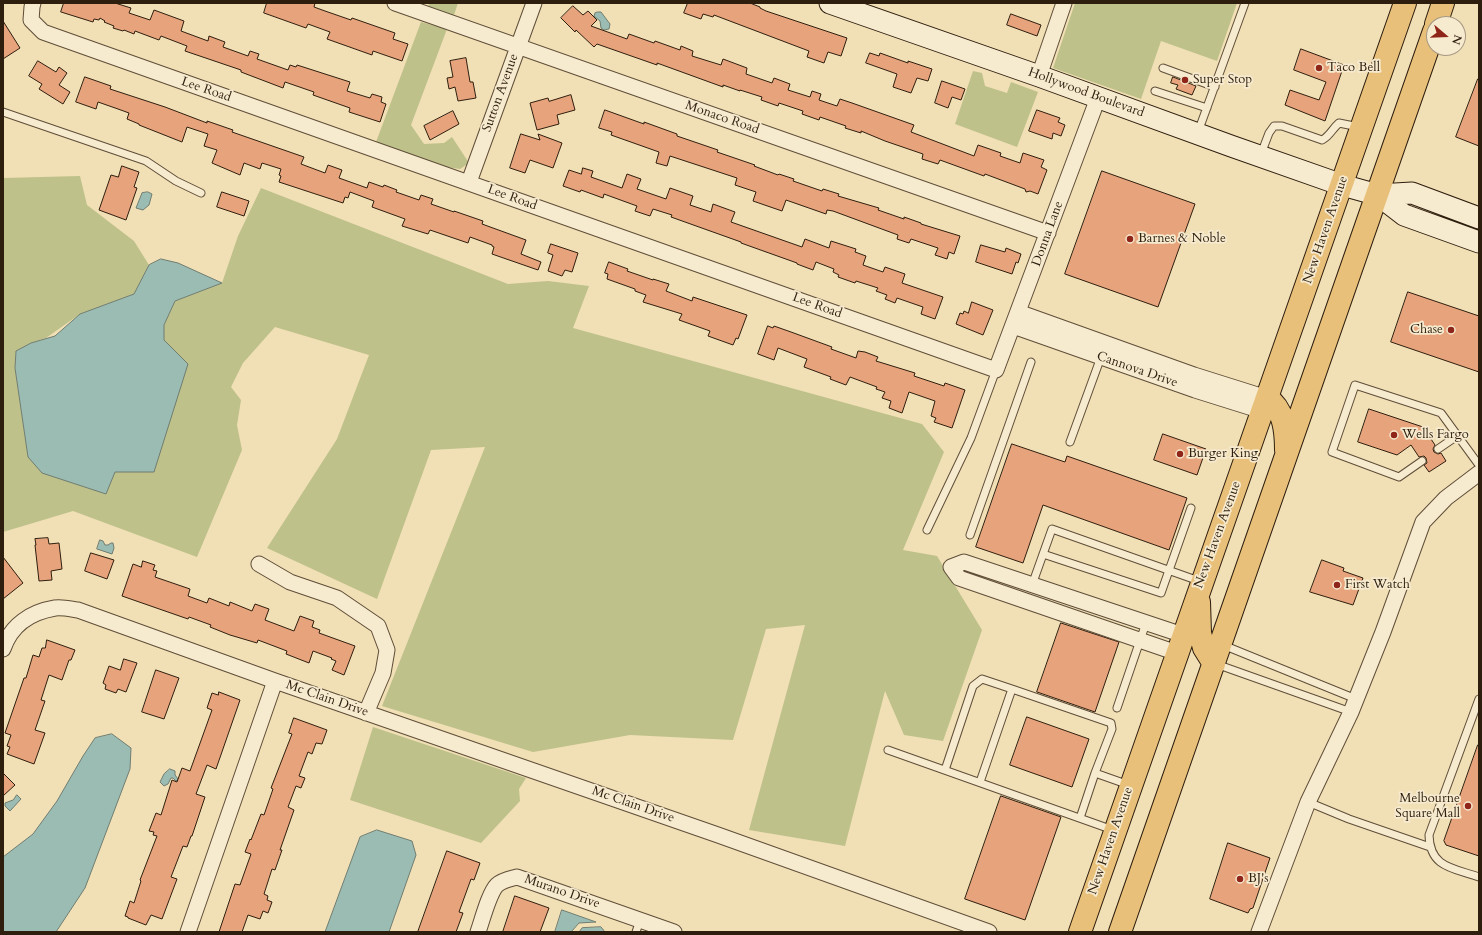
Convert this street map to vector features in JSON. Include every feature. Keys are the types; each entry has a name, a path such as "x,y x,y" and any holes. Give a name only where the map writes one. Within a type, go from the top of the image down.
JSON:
{"main road":[{"name":"New Haven Avenue","path":"1080,932 1405,3"},
{"path":"1439,16 1443,3"},
{"path":"1120,932 1378,196 1426,55"},
{"path":"1265,404 1276,406 1283,421 1286,440 1286,457"},
{"path":"1200,587 1200,634 1204,648 1218,654"},
{"path":"1180,644 1195,659 1200,673 1203,696"}],"street":[{"name":"Lee Road","path":"34,3 31,20 43,32 996,370"},
{"name":"Monaco Road","path":"395,3 1048,233"},
{"name":"Sutton Avenue","path":"469,182 534,3"},
{"name":"Hollywood Boulevard","path":"830,3 1039,76 1197,134 1342,185 1378,196"},
{"path":"1039,76 1064,3"},
{"name":"Donna Lane","path":"996,370 1098,98"},
{"path":"1378,196 1412,193 1479,218"},
{"path":"1378,196 1404,215 1479,242"},
{"name":"Cannova Drive","path":"1016,319 1194,375 1265,404"},
{"name":"Cannova Drive","path":"1016,319 1101,357 1195,390 1265,404"},
{"path":"1259,932 1308,802 1353,705 1383,632 1423,522 1446,498 1479,473"},
{"path":"964,562 1146,623 1180,644 1141,640 959,578 951,567 964,562"},
{"path":"259,564 290,582 337,598 378,626 387,650 383,673 366,713"},
{"name":"Mc Clain Drive","path":"3,649 6,639 19,623 34,613 56,608 78,610 275,681 718,835 989,932"},
{"name":"Mc Clain Drive","path":"188,932 275,681"},
{"name":"Murano Drive","path":"478,932 488,902 496,886 506,880 518,877 638,926 674,932"}],"lane":[{"path":"1197,134 1245,3"},
{"path":"1163,68 1215,87"},
{"path":"1155,91 1207,108"},
{"path":"3,112 146,161 176,181 201,193"},
{"path":"1260,156 1269,133 1274,126 1282,126 1322,140 1332,133 1334,127 1338,123 1362,127"},
{"path":"1070,442 1101,357"},
{"path":"970,535 1030,362"},
{"path":"927,530 971,438 996,370"},
{"path":"1422,461 1399,477 1332,452 1355,385 1441,413 1479,465"},
{"path":"1438,449 1457,436"},
{"path":"1043,554 1161,593 1191,508"},
{"path":"1032,585 1052,529 1169,570 1200,587"},
{"path":"1117,708 1146,623"},
{"path":"1218,654 1353,705"},
{"path":"1218,654 1353,705"},
{"path":"945,770 973,686 982,679 1111,723 1112,729 1080,818"},
{"path":"980,782 1012,689"},
{"path":"1479,699 1430,835 1430,847 1441,864 1479,877"},
{"path":"888,750 1115,830"},
{"path":"1095,773 1131,785"},
{"path":"1308,802 1349,819 1430,847"}],"green space":[{"path":"430,3 458,3 454,15 428,6"},
{"path":"1075,3 1237,3 1217,61 1161,41 1141,99 1053,68"},
{"path":"421,22 447,29 411,125 424,144 444,143 452,137 469,163 460,169 446,167 376,142"},
{"path":"973,71 982,73 985,86 1007,93 1011,82 1038,92 1017,147 955,124"},
{"path":"80,176 87,205 134,241 149,265 134,294 80,314 46,338 31,343 16,351 15,368 28,457 106,494 164,340 164,325 175,301 222,283 238,236 261,188 508,284 548,281 589,286 573,328 922,424 944,452 903,550 937,556 982,630 943,741 904,735 885,691 845,846 749,830 805,625 766,629 733,740 630,735 533,752 382,706 485,447 431,450 377,599 267,548 337,439 369,355 275,327 243,363 231,387 241,400 237,425 242,450 197,557 73,511 3,532 3,178"},
{"path":"373,727 526,778 519,789 520,801 481,843 350,800"}],"water":[{"path":"601,12 610,24 609,29 604,30 601,28 600,21 594,16 595,13"},
{"path":"148,192 152,194 149,205 143,210 136,208 142,193"},
{"path":"161,259 178,263 222,283 175,301 164,325 164,340 188,364 154,472 115,472 106,494 42,473 28,457 15,368 16,351 31,343 55,336 80,314 134,294 149,265"},
{"path":"100,540 103,541 105,545 113,543 114,548 112,554 97,549"},
{"path":"112,734 131,748 130,769 85,888 56,932 3,932 3,857 33,834 57,801 95,738"},
{"path":"170,769 175,771 175,775 178,779 176,781 171,778 168,784 164,786 160,782 164,774"},
{"path":"17,795 21,799 10,811 5,806 5,803 13,800"},
{"path":"377,830 412,841 416,855 389,932 325,932 360,837"},
{"path":"562,910 596,922 579,923 571,932 555,932"},
{"path":"601,927 605,932 579,932 582,928"}],"building":[{"path":"64,3 115,3 131,8 129,13 150,20 154,10 184,21 181,31 208,41 209,36 225,42 223,47 248,56 250,51 259,54 257,59 288,70 290,65 296,67 297,65 350,82 347,91 370,98 372,94 382,97 381,102 386,104 380,122 349,112 350,108 313,95 314,92 285,82 283,88 241,72 241,70 185,51 187,46 161,36 159,40 135,31 134,34 113,28 114,26 104,22 105,21 100,18 99,20 94,19 93,22 61,12"},
{"path":"267,3 315,3 314,7 395,33 393,39 408,44 402,61 373,51 372,55 327,39 330,32 308,24 306,28 264,13"},
{"path":"688,3 750,3 766,11 847,38 841,56 828,52 824,63 807,57 809,51 714,15 713,17 703,14 701,19 684,13"},
{"path":"573,6 583,15 588,11 597,20 591,26 627,39 629,34 680,50 681,46 693,51 692,56 721,65 723,59 747,68 746,74 772,83 774,78 790,84 788,90 810,97 812,91 821,94 819,100 837,106 840,99 914,125 911,132 974,156 978,145 1001,153 1000,156 1020,163 1023,153 1044,160 1041,167 1047,170 1038,194 1030,191 1026,192 1025,189 985,174 984,176 940,160 938,164 922,159 923,154 861,131 861,133 845,128 846,126 820,117 819,120 802,114 803,111 779,103 778,106 761,100 762,97 723,85 723,87 657,63 657,65 597,44 594,47 576,30 575,32 561,18"},
{"path":"1011,14 1041,25 1037,36 1007,25"},
{"path":"3,21 20,48 3,59"},
{"path":"1301,49 1344,65 1325,121 1285,105 1290,90 1319,100 1326,82 1294,70"},
{"path":"870,53 879,56 880,53 908,63 908,61 932,69 928,81 917,78 911,93 893,87 897,74 866,63"},
{"path":"466,58 470,82 473,82 476,98 458,101 455,87 449,89 447,78 453,77 450,61"},
{"path":"38,61 56,72 59,67 67,73 59,85 70,92 63,104 39,89 42,84 29,76"},
{"path":"85,77 111,86 110,89 165,107 207,123 207,121 233,130 232,132 304,157 301,164 325,173 328,165 342,170 339,178 367,188 369,182 383,187 384,185 397,190 396,192 419,200 421,195 433,199 431,204 483,221 482,224 526,240 521,254 541,262 538,270 492,254 494,247 492,245 470,237 468,243 430,230 428,234 402,226 405,219 372,207 374,201 350,192 348,198 345,197 343,203 279,182 281,169 262,163 260,169 244,163 240,175 212,163 217,150 204,146 208,134 187,127 182,142 127,119 129,113 98,102 96,109 76,102"},
{"path":"1173,77 1196,86 1192,95 1176,89 1178,85 1171,83"},
{"path":"1479,79 1479,146 1456,137"},
{"path":"942,81 965,89 961,100 952,97 948,108 935,103"},
{"path":"571,95 575,110 557,115 559,124 537,130 530,103 548,98 549,101"},
{"path":"605,110 677,134 677,136 718,150 717,152 755,165 754,166 778,175 779,174 794,179 793,181 822,191 823,189 839,194 838,196 879,208 878,210 960,236 954,254 949,252 947,259 935,255 938,248 911,239 909,243 897,239 898,235 833,211 827,210 826,214 786,200 782,211 753,201 756,192 735,185 737,178 670,156 667,166 656,163 659,152 611,135 612,132 599,128"},
{"path":"1037,110 1060,118 1058,122 1065,125 1061,136 1053,133 1052,139 1029,131"},
{"path":"453,111 459,124 430,140 424,126"},
{"path":"521,134 540,140 538,134 562,143 553,168 530,160 525,173 510,168"},
{"path":"122,166 139,172 134,187 137,188 126,220 99,210 111,175 118,177"},
{"path":"583,168 593,171 591,177 622,188 627,174 641,179 637,189 666,199 670,188 693,196 690,205 711,212 713,204 735,212 731,222 802,247 805,239 829,248 831,241 856,249 855,252 866,256 863,265 883,272 885,267 905,274 902,283 943,297 935,319 921,314 923,307 897,298 895,303 885,299 887,295 876,291 878,288 856,281 855,283 838,277 839,275 833,272 834,269 816,262 813,270 671,217 672,215 653,209 650,216 635,211 637,206 604,194 603,198 581,190 580,192 563,186 569,170 581,174"},
{"name":"Barnes & Noble","path":"1102,171 1195,204 1158,307 1065,274"},
{"path":"222,192 249,201 244,216 217,207"},
{"path":"551,244 578,253 572,272 565,270 562,276 548,271 553,255 548,253"},
{"path":"981,245 1005,252 1006,248 1021,254 1018,263 1016,262 1012,274 976,262"},
{"path":"609,262 628,269 627,271 669,284 666,291 692,301 693,297 747,315 738,339 736,338 733,345 708,336 710,331 679,320 682,314 643,302 646,295 635,291 635,289 607,279 608,274 605,273"},
{"path":"1408,292 1479,316 1479,372 1391,342"},
{"path":"972,302 993,310 983,335 956,324 960,313 963,314 964,311 968,313"},
{"path":"768,326 773,328 774,326 791,332 832,347 831,349 856,358 858,351 865,352 878,357 876,361 915,373 914,376 944,386 945,383 965,390 952,428 934,422 936,418 931,416 935,401 909,392 902,413 889,408 891,401 882,398 885,392 876,389 877,387 850,377 846,385 830,379 831,377 804,367 807,359 778,348 774,360 758,354"},
{"name":"Wells Fargo","path":"1369,409 1423,427 1435,445 1433,449 1434,452 1438,454 1441,453 1446,461 1429,472 1424,465 1427,463 1426,458 1424,456 1419,457 1411,445 1397,455 1358,442"},
{"name":"Burger King","path":"1163,434 1206,449 1197,475 1154,460"},
{"path":"1012,444 1065,462 1067,456 1187,498 1169,550 1043,505 1023,563 976,547"},
{"path":"48,538 49,544 59,543 62,569 51,571 52,580 39,581 35,539"},
{"path":"91,553 114,560 107,579 85,571"},
{"path":"3,557 23,583 3,599"},
{"name":"First Watch","path":"1322,560 1344,568 1343,571 1363,578 1353,605 1310,592"},
{"path":"143,561 155,565 153,570 157,571 155,577 190,589 188,596 207,603 209,598 229,606 230,602 252,611 255,604 269,609 265,620 294,631 300,616 314,621 312,627 320,630 319,633 355,646 344,675 332,670 336,661 313,651 309,663 286,654 287,651 258,640 257,643 230,635 210,627 211,625 189,617 188,619 122,596 133,564 141,567"},
{"path":"1061,623 1119,642 1095,712 1037,692"},
{"path":"47,640 75,650 71,660 69,660 62,680 49,675 41,700 45,701 35,730 45,733 34,764 7,754 10,747 7,746 11,735 5,733 33,655 39,657 42,648 45,648"},
{"path":"124,659 137,663 126,692 118,689 116,693 105,689 106,685 103,683 109,666 120,670"},
{"path":"156,670 179,678 164,719 142,712"},
{"path":"219,692 240,700 216,769 207,765 196,794 205,797 192,836 187,847 183,846 171,877 177,879 162,919 151,915 146,925 125,916 130,901 134,903 141,881 140,880 157,836 153,835 154,832 149,831 156,813 161,815 172,780 177,782 182,768 190,771 212,710 207,708 212,693 218,695"},
{"path":"1027,717 1089,739 1072,787 1010,765"},
{"path":"294,718 327,730 322,744 316,743 312,754 308,752 299,776 305,778 301,788 296,786 288,807 294,810 280,850 282,850 275,870 272,869 264,894 268,896 267,900 272,902 268,913 263,911 260,919 248,915 242,932 219,932 235,884 240,885 251,854 245,852 261,814 264,815 273,789 271,788 292,734 289,733"},
{"name":"Melbourne Square Mall","path":"1478,745 1479,856 1446,845 1444,841"},
{"path":"3,773 15,785 3,796"},
{"path":"1001,796 1061,817 1025,920 965,899"},
{"name":"BJ's","path":"1228,843 1270,858 1253,908 1250,909 1248,913 1210,899"},
{"path":"447,851 480,863 474,880 471,879 459,912 463,913 456,932 418,932"},
{"path":"515,896 549,908 540,932 503,932"}],"place":[{"name":"Taco Bell","path":"1319,68"},
{"name":"Super Stop","path":"1185,80"},
{"name":"Barnes & Noble","path":"1130,239"},
{"name":"Chase","path":"1451,330"},
{"name":"Wells Fargo","path":"1394,435"},
{"name":"Burger King","path":"1180,454"},
{"name":"First Watch","path":"1337,585"},
{"name":"Melbourne Square Mall","path":"1468,806"},
{"name":"BJ's","path":"1240,879"}]}
